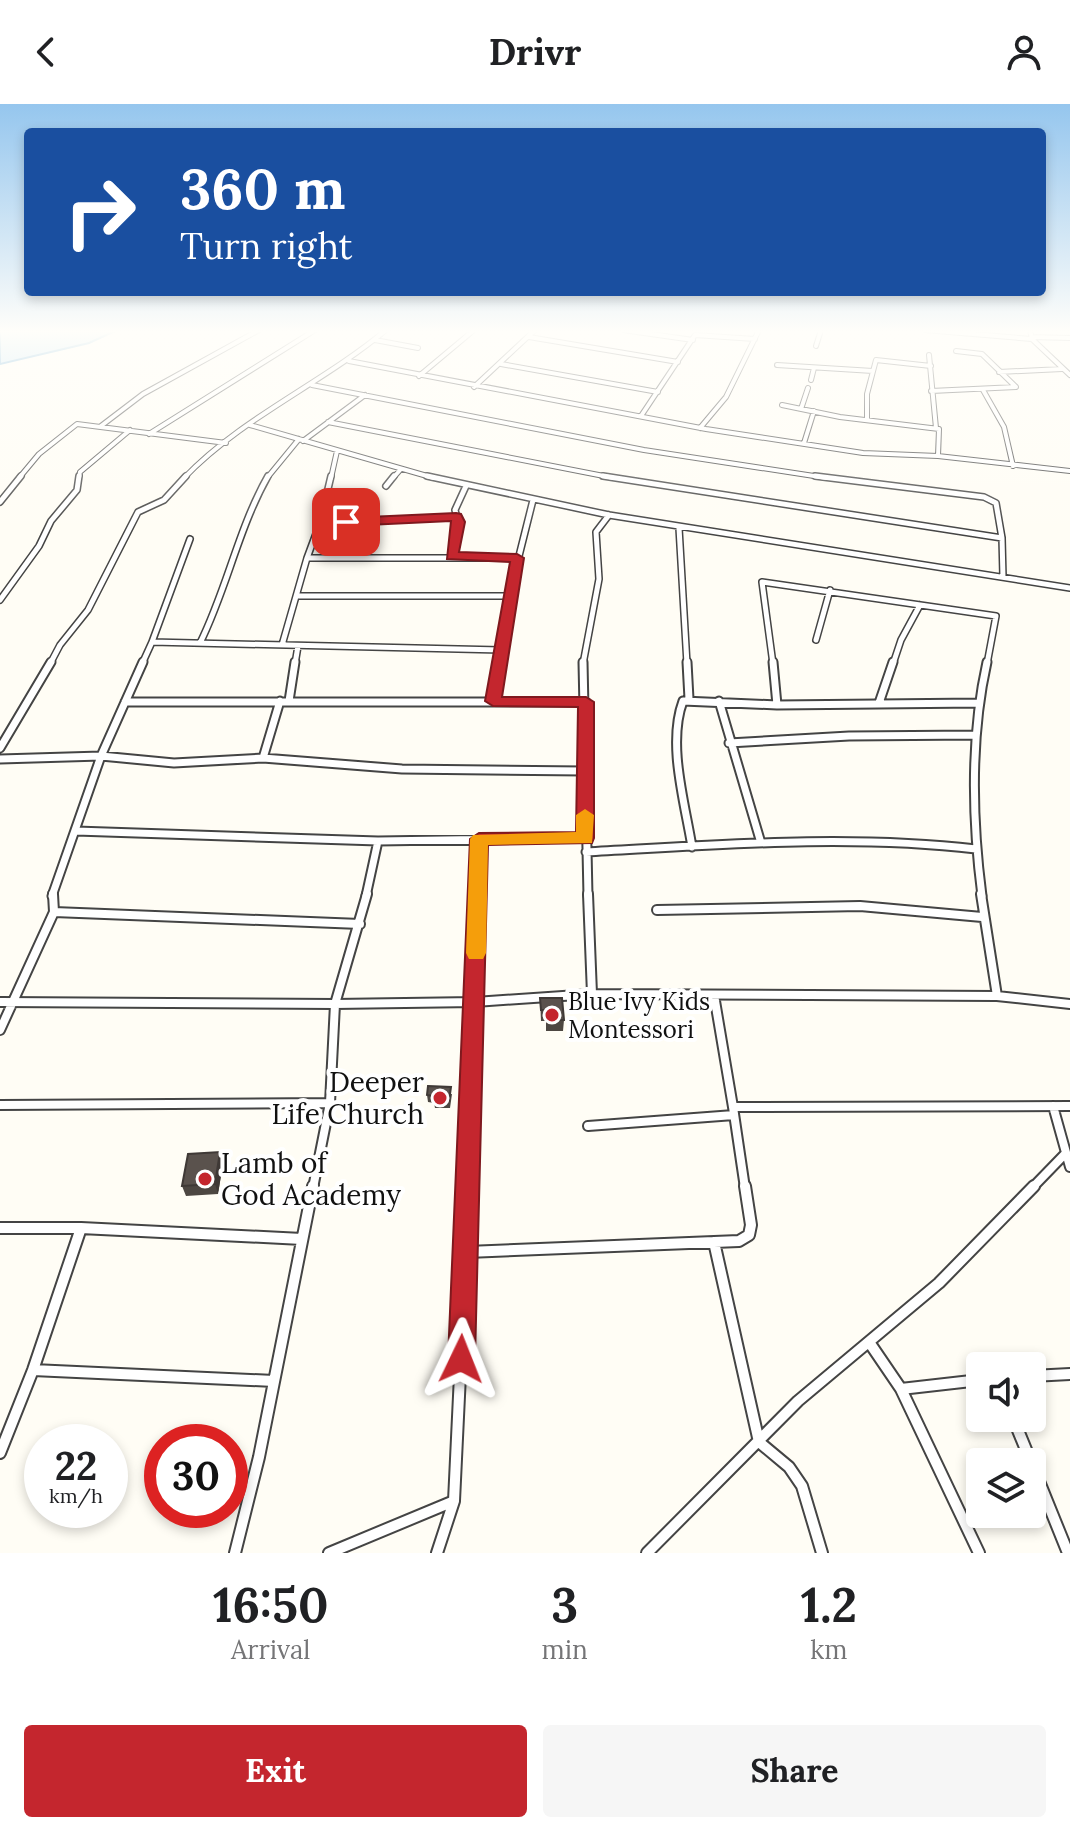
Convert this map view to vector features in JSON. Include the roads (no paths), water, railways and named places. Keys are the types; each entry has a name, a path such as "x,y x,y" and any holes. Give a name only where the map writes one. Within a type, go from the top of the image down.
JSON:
{"street":[{"path":"101,426 138,398"},
{"path":"149,434 207,398"},
{"path":"0,748 34,695 60,645 88,610 138,512 164,500 193,469 250,425 292,398"},
{"path":"200,643 223,593 242,531 278,458 361,398"},
{"path":"378,398 644,450 842,481 984,497 996,503 1002,538 1003,577"},
{"path":"535,398 700,428 863,453 938,456 1070,471"},
{"path":"641,416 654,398"},
{"path":"700,428 713,419 724,398"},
{"path":"801,409 805,398"},
{"path":"867,398 867,419"},
{"path":"932,398 936,428"},
{"path":"987,398 1004,427 1013,466"},
{"path":"782,405 936,428 941,431 938,456"},
{"path":"804,443 814,411"},
{"path":"328,422 611,478 1002,538"},
{"path":"0,502 39,454 63,432 80,423 226,443"},
{"path":"250,425 401,469 533,500 679,528 1070,588"},
{"path":"0,600 39,546 51,521 77,490 80,472 130,430"},
{"path":"282,645 320,523 337,451"},
{"path":"386,486 401,469"},
{"path":"452,556 458,522 456,507 466,486"},
{"path":"493,701 509,596 533,500"},
{"path":"592,994 585,838 586,702 583,658 599,579 596,532 609,515"},
{"path":"320,523 456,517"},
{"path":"679,528 689,699"},
{"path":"0,1030 54,912 52,896 101,756 152,642 190,539"},
{"path":"307,558 517,558"},
{"path":"777,705 762,582 996,616 976,735 976,849 982,917 997,996"},
{"path":"816,640 830,590"},
{"path":"297,596 509,596"},
{"path":"879,703 901,640 920,605"},
{"path":"152,642 501,650"},
{"path":"289,701 298,646"},
{"path":"692,847 678,731 680,705 689,699 777,705 979,703"},
{"path":"263,758 280,701"},
{"path":"719,701 761,843"},
{"path":"125,702 586,702"},
{"path":"729,743 849,736 976,735"},
{"path":"0,759 101,756 174,763 263,758 402,769 584,771"},
{"path":"76,831 378,841 585,838"},
{"path":"437,1553 454,1501 467,1252 479,839"},
{"path":"235,1553 248,1508 330,1103 335,1004 360,924 378,841"},
{"path":"586,852 761,843 915,842 976,849"},
{"path":"657,910 788,904 933,909 982,917"},
{"path":"54,912 360,924"},
{"path":"0,1002 335,1004 475,1002 592,994 997,996 1070,1004"},
{"path":"467,1252 739,1241 749,1235 751,1225 714,995"},
{"path":"0,1105 330,1103"},
{"path":"1053,1106 1070,1167"},
{"path":"588,1126 733,1111 1070,1106"},
{"path":"647,1553 798,1401 939,1283 1065,1154"},
{"path":"0,1228 81,1228 302,1239"},
{"path":"0,1453 33,1370 81,1228"},
{"path":"714,1242 759,1442 789,1467 802,1486 822,1553"},
{"path":"869,1342 901,1389 979,1553"},
{"path":"33,1370 274,1381"},
{"path":"1046,1375 1070,1374"},
{"path":"901,1389 966,1382"},
{"path":"1046,1498 1068,1553"},
{"path":"329,1553 454,1501"}],"place":[{"name":"Blue Ivy Kids Montessori","path":"552,1015"},
{"name":"Deeper Life Church","path":"440,1098"},
{"name":"Lamb of God Academy","path":"205,1179"}]}
